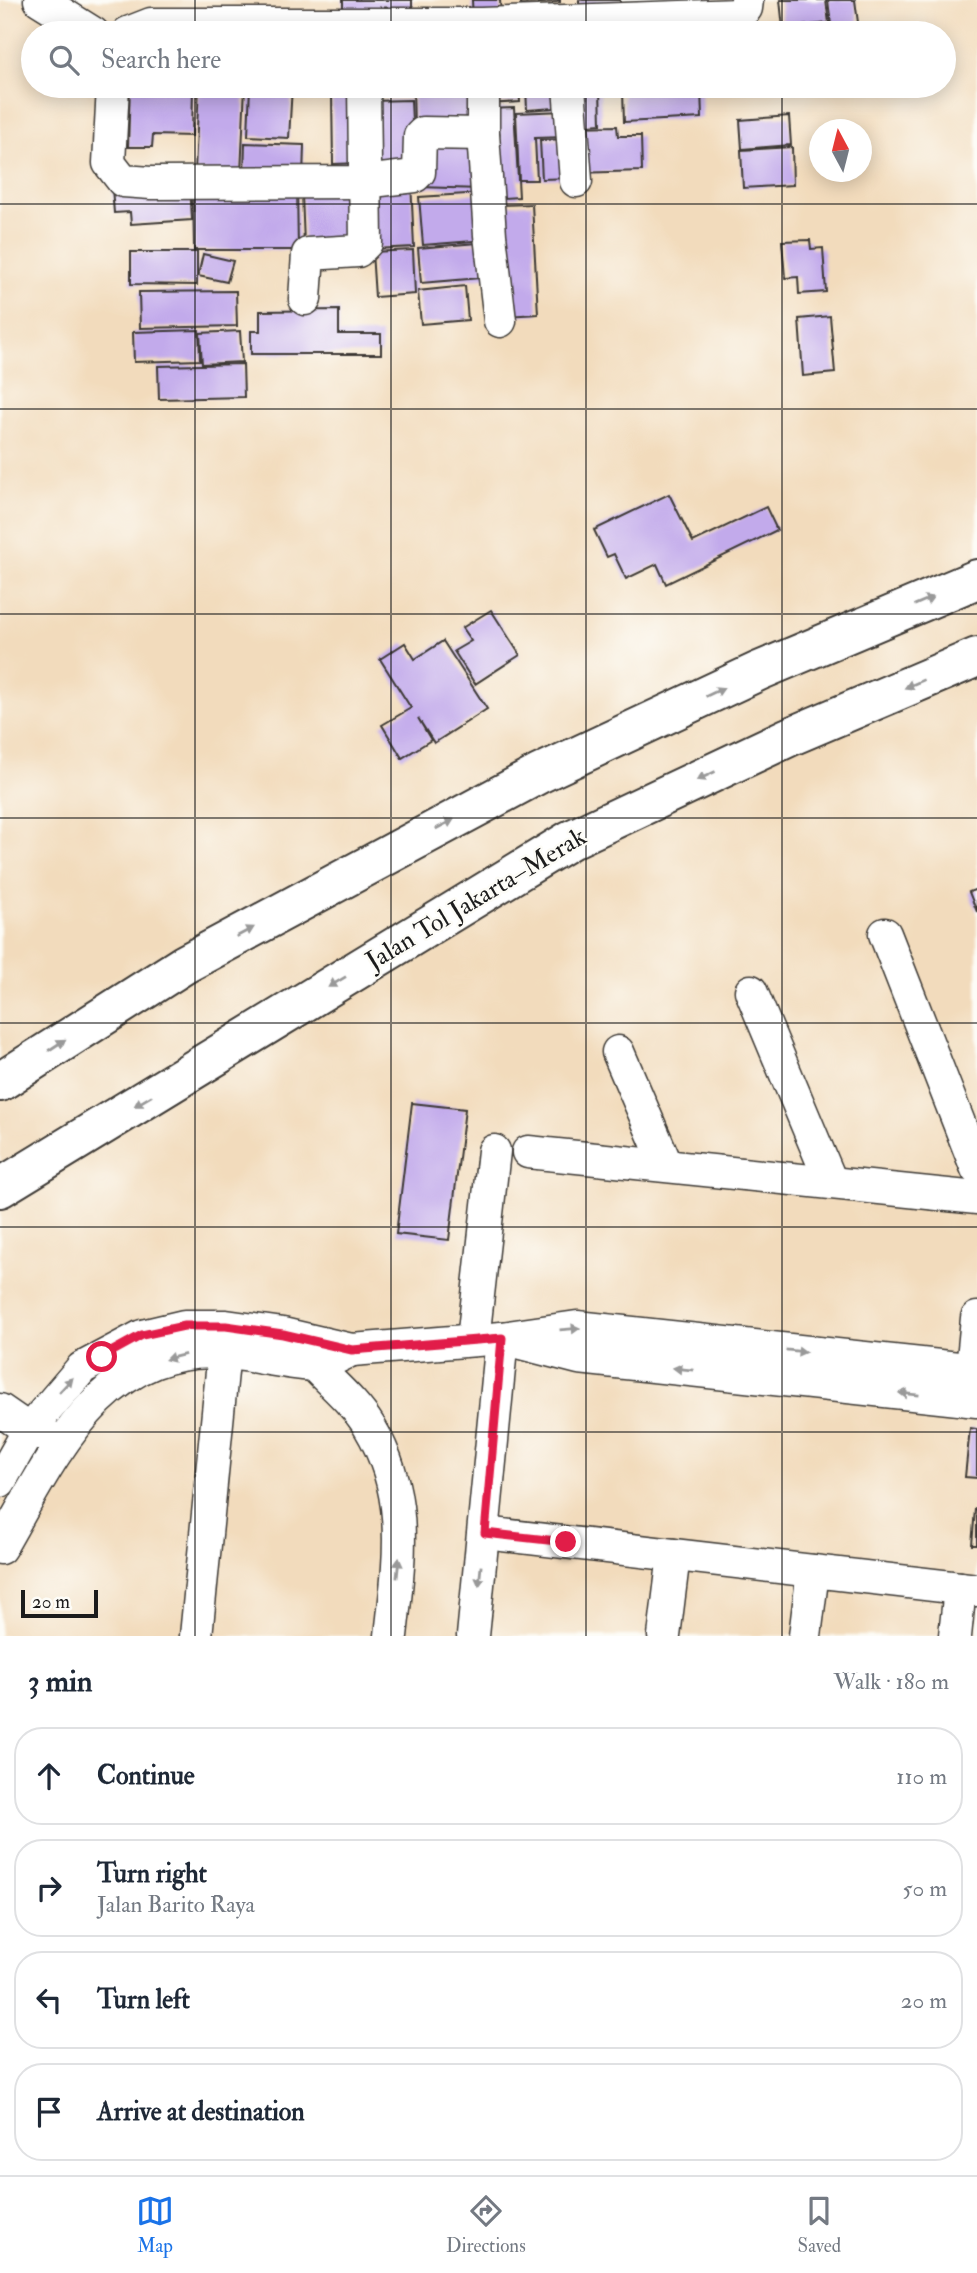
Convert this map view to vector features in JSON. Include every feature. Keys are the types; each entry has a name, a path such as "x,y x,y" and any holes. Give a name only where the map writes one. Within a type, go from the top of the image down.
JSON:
{"highway":[{"path":"0,1082 185,964 538,774 759,671 977,579"},
{"name":"Jalan Tol Jakarta–Merak","path":"0,1188 570,840 789,737 977,657"}],"street":[{"path":"40,0 74,21"},
{"path":"548,21 573,18 738,15 746,8 747,0"},
{"path":"112,98 109,163 123,181 364,182 418,174 420,136 423,133 483,134"},
{"path":"305,299 308,254 358,251 366,243 364,98"},
{"path":"483,98 490,235 500,321"},
{"path":"570,98 576,181"},
{"path":"885,934 977,1169"},
{"path":"751,991 831,1182"},
{"path":"618,1052 666,1164"},
{"path":"473,1636 485,1533 487,1339 494,1151"},
{"path":"528,1152 666,1164 977,1198"},
{"path":"746,1361 974,1369 977,1318"},
{"path":"0,1481 29,1430 82,1368 142,1335 184,1326 315,1366 369,1424 393,1473 401,1539 391,1636"},
{"path":"315,1366 356,1350 487,1339 577,1327 746,1361 977,1401"},
{"path":"0,1548 79,1416 108,1390 148,1364 225,1339 283,1334 356,1350"},
{"path":"196,1636 225,1339"},
{"path":"0,1410 29,1430 62,1441"},
{"path":"485,1533 969,1589 955,1636"},
{"path":"664,1636 674,1555"},
{"path":"805,1636 813,1571"}],"building":[{"path":"343,0 412,0 412,18 343,17"},
{"path":"472,0 500,0 501,17 473,19"},
{"path":"521,0 560,0 560,2 521,4"},
{"path":"579,0 620,0 620,9 579,9"},
{"path":"780,0 826,0 829,21 782,21"},
{"path":"828,0 855,0 858,21 831,21"},
{"path":"130,98 193,98 192,136 153,135 152,147 128,147"},
{"path":"198,98 244,98 241,173 195,171"},
{"path":"250,98 291,98 289,138 248,136"},
{"path":"332,98 360,98 362,163 333,164"},
{"path":"413,98 478,98 479,127 414,128"},
{"path":"488,98 520,98 520,102 488,104"},
{"path":"526,98 555,98 555,108 527,110"},
{"path":"573,98 600,98 601,124 575,126"},
{"path":"623,98 701,98 702,118 624,122"},
{"path":"411,100 414,166 372,168 370,101"},
{"path":"514,108 519,197 490,199 486,109"},
{"path":"564,111 566,137 535,138 537,180 519,180 516,113"},
{"path":"789,116 791,145 742,149 740,120"},
{"path":"617,126 618,136 641,136 642,171 577,173 576,127"},
{"path":"435,136 481,137 480,189 420,187"},
{"path":"570,139 572,178 542,179 540,140"},
{"path":"245,143 304,145 303,178 244,175"},
{"path":"792,147 793,185 743,188 741,150"},
{"path":"411,181 414,247 373,249 370,183"},
{"path":"190,184 192,220 131,224 130,212 114,213 112,188"},
{"path":"297,186 298,250 194,250 193,187"},
{"path":"354,191 357,242 304,244 302,194"},
{"path":"482,193 486,240 423,245 419,197"},
{"path":"532,204 538,314 505,316 499,205"},
{"path":"810,240 811,249 823,248 826,292 799,294 798,277 785,278 782,241"},
{"path":"489,242 492,277 421,283 418,248"},
{"path":"413,250 415,294 375,297 372,252"},
{"path":"131,252 197,252 197,285 131,284"},
{"path":"203,254 233,261 227,282 198,276"},
{"path":"465,286 468,320 421,324 418,291"},
{"path":"236,291 237,326 140,328 139,292"},
{"path":"339,310 339,334 381,334 381,354 251,354 251,331 260,331 260,311"},
{"path":"830,316 835,373 803,376 799,319"},
{"path":"199,330 200,360 134,362 133,332"},
{"path":"240,331 242,362 202,364 200,333"},
{"path":"243,364 244,397 159,399 158,366"},
{"path":"669,494 693,542 766,507 777,530 666,584 657,564 626,579 614,554 607,557 594,530"},
{"path":"491,610 520,655 475,684 454,651 471,641 462,628"},
{"path":"443,641 487,709 434,743 418,718 431,740 402,758 382,725 411,708 380,659 405,643 415,659"},
{"path":"977,889 977,912 969,892"},
{"path":"412,1103 465,1109 449,1240 396,1234"},
{"path":"970,1428 977,1429 977,1478 965,1477"},
{"path":"975,1509 977,1545 972,1545"}],"route":[{"path":"102,1357 142,1335 184,1326 226,1326 283,1334 352,1350 502,1338 485,1533 566,1542"}]}
